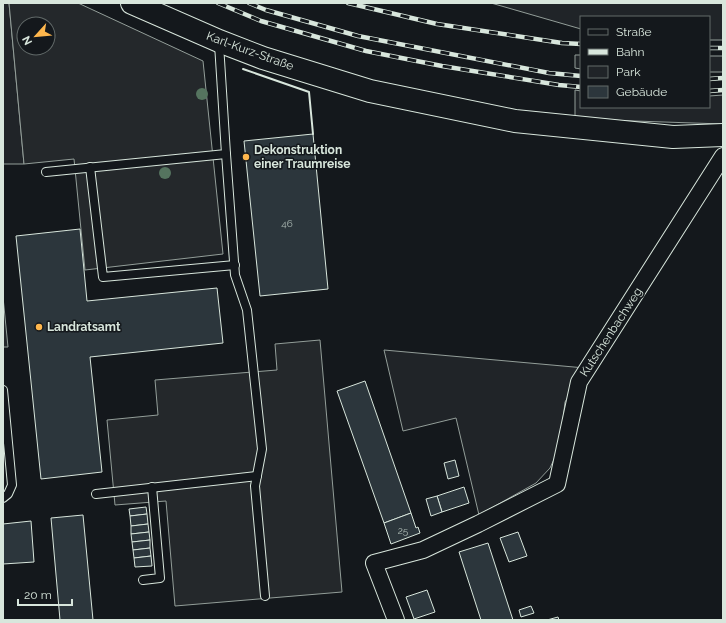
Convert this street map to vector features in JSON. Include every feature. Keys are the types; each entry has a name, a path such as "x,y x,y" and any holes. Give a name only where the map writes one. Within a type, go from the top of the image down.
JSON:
{"main road":[{"name":"Karl-Kurz-Straße","path":"132,3 219,41 263,58 370,91 515,121 673,137 723,135"}],"street":[{"name":"Kutschenbachweg","path":"396,620 374,563 423,550 557,484 579,382 723,156"}],"lane":[{"path":"219,41 235,275 248,310 262,449 256,486 265,596"},
{"path":"46,172 226,154"},
{"path":"90,167 102,277 235,265"},
{"path":"3,390 12,485 8,494 3,498"},
{"path":"96,494 257,476"},
{"path":"143,580 160,578 152,487"}],"green space":[{"path":"3,3 9,3 24,164 3,164"},
{"path":"491,3 723,3 723,40 710,40 710,16 580,16 580,29"},
{"path":"575,55 580,55 580,69 575,68"},
{"path":"710,56 723,56 723,72 710,72"},
{"path":"575,90 580,91 580,108 710,108 710,96 723,95 723,124 575,119"},
{"path":"384,350 585,368 565,402 560,446 550,468 536,483 479,515 456,418 403,431"}],"shaded area":[{"path":"9,3 78,3 203,61 223,254 85,270 74,159 24,164"},
{"path":"3,297 8,347 3,347"},
{"path":"320,340 342,592 175,606 166,501 115,505 107,420 158,415 155,380 277,370 275,344"}],"building":[{"path":"313,134 328,289 260,296 244,141"},
{"path":"80,229 87,301 217,288 223,343 90,357 102,472 41,479 16,236"},
{"path":"365,381 411,513 384,523 337,391"},
{"path":"455,460 459,476 448,479 444,463"},
{"path":"464,487 469,503 442,512 437,496"},
{"path":"437,496 442,512 431,516 426,499"},
{"path":"146,507 147,514 130,516 129,509"},
{"path":"411,513 416,528 418,527 420,533 391,544 384,523"},
{"path":"147,514 148,524 131,526 130,516"},
{"path":"83,515 93,620 60,620 51,518"},
{"path":"31,521 34,562 3,564 3,524"},
{"path":"148,524 149,532 131,534 131,526"},
{"path":"149,532 150,540 132,542 131,534"},
{"path":"518,532 527,556 509,562 500,538"},
{"path":"150,540 150,548 133,550 132,542"},
{"path":"488,543 513,620 481,620 459,552"},
{"path":"150,548 151,556 134,558 133,550"},
{"path":"151,556 152,566 135,567 134,558"},
{"path":"427,590 435,612 414,619 406,597"},
{"path":"531,606 534,613 521,617 519,610"},
{"path":"558,617 559,620 547,620"}],"railway":[{"path":"218,3 261,21 366,51 442,66 559,85 580,87"},
{"path":"249,3 266,10 358,36 549,73 580,76"},
{"path":"348,3 437,24 562,43 580,44"},
{"path":"710,48 723,48"},
{"path":"710,79 723,78"},
{"path":"710,91 723,90"}],"wall":[{"path":"243,69 309,92 313,134"}],"place":[{"name":"Dekonstruktion einer Traumreise","path":"246,157"},
{"name":"Landratsamt","path":"39,327"}]}
